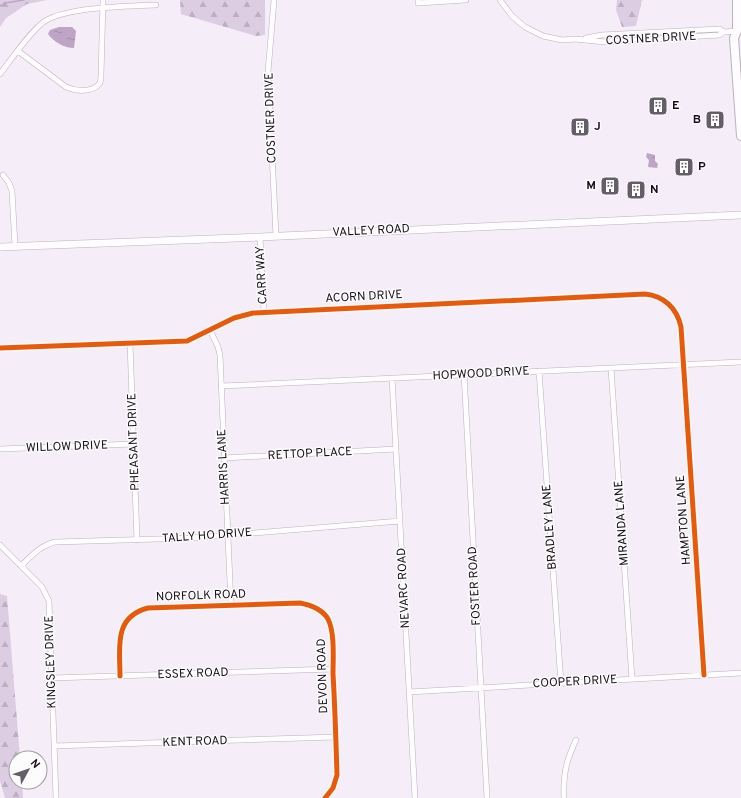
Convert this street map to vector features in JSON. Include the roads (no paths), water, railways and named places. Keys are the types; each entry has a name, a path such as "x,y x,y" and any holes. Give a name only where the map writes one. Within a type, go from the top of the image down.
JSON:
{"main road":[{"path":"737,0 739,34 734,38 741,136"}],"street":[{"path":"18,51 66,87 73,90 87,90 95,88 98,85 102,75 103,0"},
{"name":"COSTNER DRIVE","path":"274,0 268,72 276,236"},
{"path":"418,1 439,0 451,2 466,0"},
{"name":"COSTNER DRIVE","path":"500,0 512,16 531,30 543,36 557,39 605,42 719,35 724,32 739,34"},
{"path":"0,74 38,27 45,21 60,15 103,8 156,5"},
{"path":"3,175 9,183 12,191 15,246"},
{"name":"VALLEY ROAD","path":"0,247 260,237 741,215"},
{"name":"CARR WAY","path":"260,237 264,312"},
{"name":"ACORN DRIVE","path":"0,348 187,341 241,315 264,312 650,295 666,301 672,306 678,317 681,327 683,365"},
{"name":"HARRIS LANE","path":"210,330 218,347 221,386 231,605"},
{"name":"PHEASANT DRIVE","path":"130,343 137,540"},
{"name":"HOPWOOD DRIVE","path":"221,386 741,362"},
{"name":"HAMPTON LANE","path":"683,365 704,675"},
{"name":"MIRANDA LANE","path":"611,368 632,679"},
{"name":"BRADLEY LANE","path":"539,371 561,683"},
{"name":"FOSTER ROAD","path":"464,374 487,798"},
{"name":"NEVARC ROAD","path":"392,378 415,798"},
{"name":"WILLOW DRIVE","path":"0,449 134,444"},
{"name":"RETTOP PLACE","path":"224,458 396,449"},
{"name":"TALLY HO DRIVE","path":"21,566 38,549 56,542 192,538 400,521"},
{"name":"KINGSLEY DRIVE","path":"0,545 42,587 48,601 56,798"},
{"name":"NORFOLK ROAD","path":"120,676 119,638 128,619 135,613 148,608 265,604"},
{"name":"DEVON ROAD","path":"265,604 307,604 323,614 331,629 337,775 331,792 325,798"},
{"name":"ESSEX ROAD","path":"52,678 333,669"},
{"name":"COOPER DRIVE","path":"409,692 741,672"},
{"name":"KENT ROAD","path":"54,746 336,737"},
{"path":"564,798 565,767 576,740"}],"water":[{"path":"59,27 72,27 76,31 74,48 60,44 53,40 48,34 50,30"},
{"path":"647,153 655,155 655,161 658,164 657,168 648,167 649,160 646,157"}],"waterway":[{"path":"0,6 5,3 24,0"}],"place":[{"name":"E","path":"658,106"},
{"name":"B","path":"715,120"},
{"name":"J","path":"580,127"},
{"name":"P","path":"684,167"},
{"name":"M","path":"610,186"},
{"name":"N","path":"636,190"}]}
